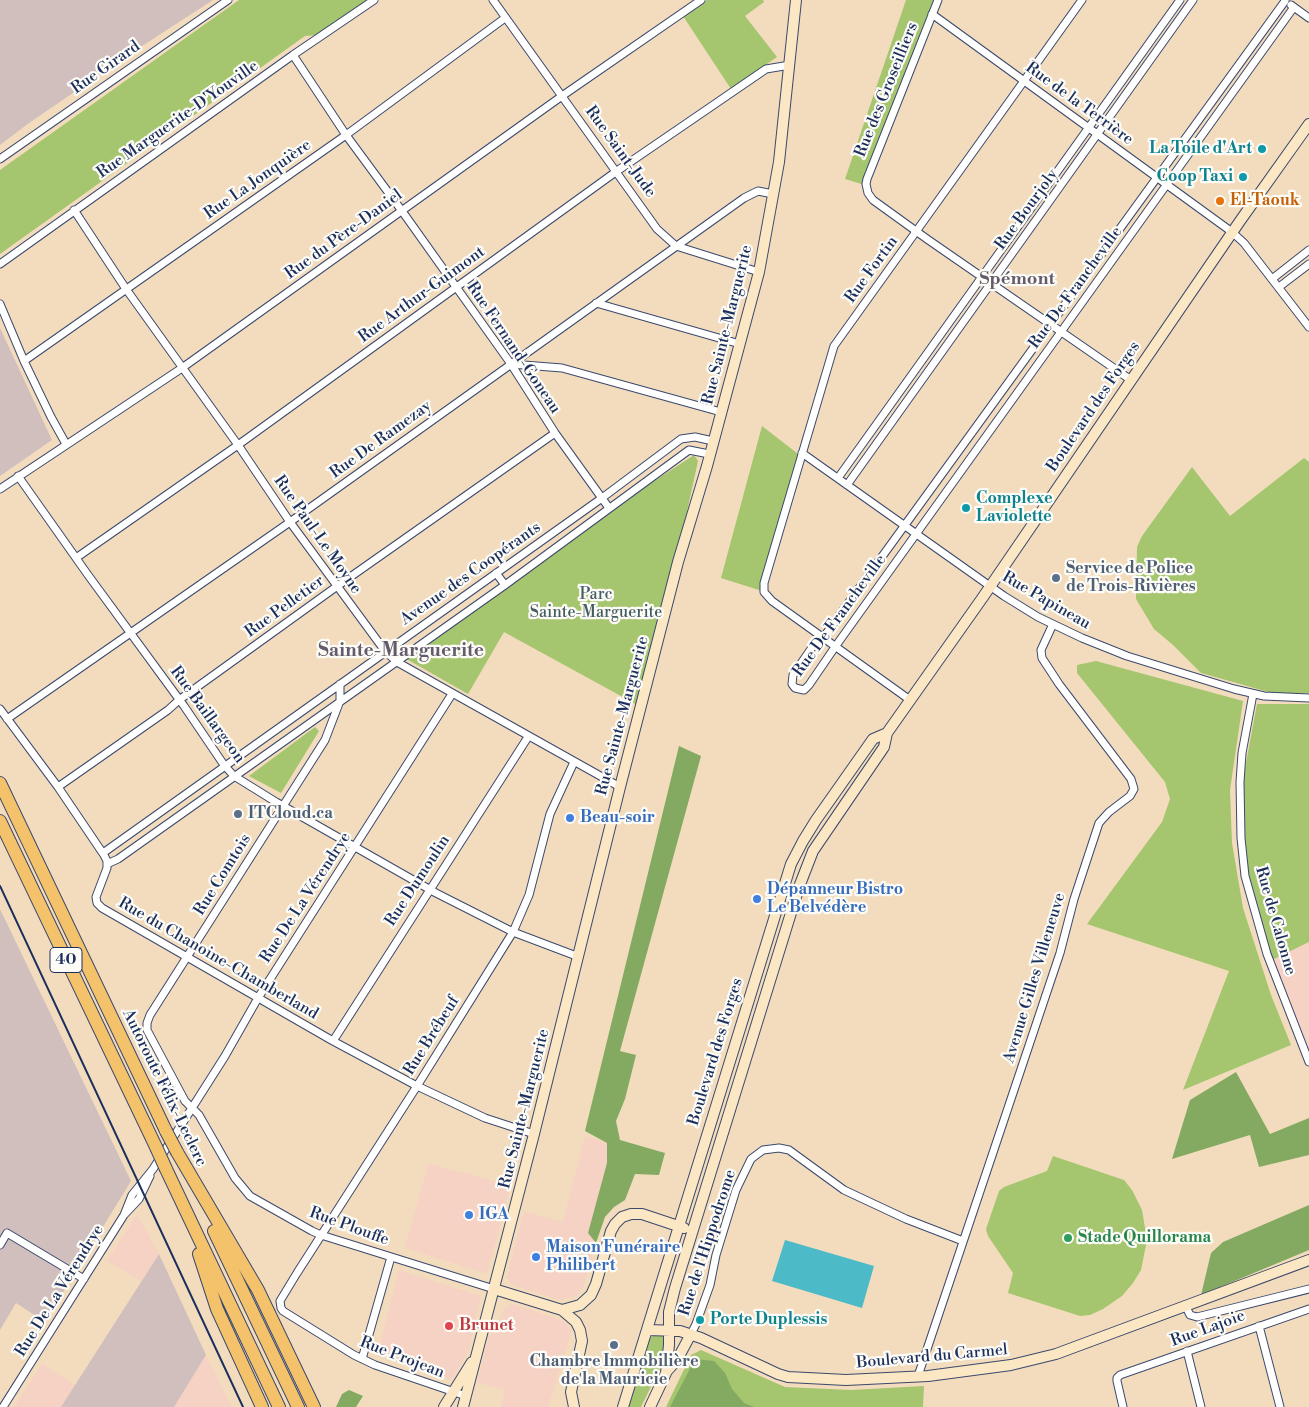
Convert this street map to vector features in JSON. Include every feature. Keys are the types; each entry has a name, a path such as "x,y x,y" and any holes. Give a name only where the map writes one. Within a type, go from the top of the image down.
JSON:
{"highway":[{"name":"Autoroute Félix-Leclerc","path":"0,783 298,1407"},
{"name":"Autoroute Félix-Leclerc","path":"0,821 156,1147 160,1169 185,1209 280,1407"},
{"path":"177,1152 258,1290 314,1407"},
{"path":"185,1209 217,1310 262,1407"}],"street":[{"name":"Rue Girard","path":"0,159 228,0"},
{"name":"Rue Marguerite-D'Youville","path":"0,264 293,55 374,0"},
{"name":"Rue Saint-Jude","path":"493,0 617,170 657,229 676,246 759,272"},
{"name":"Rue du Père-Daniel","path":"0,489 182,368 562,96 701,0"},
{"name":"Rue Sainte-Marguerite","path":"463,1407 678,562 759,272 778,162 796,0"},
{"name":"Rue des Groseilliers","path":"916,232 874,200 867,190 867,178 938,0"},
{"name":"Rue Fortin","path":"823,638 772,601 765,593 764,583 834,346 1082,0"},
{"name":"Rue Bourjoly","path":"838,478 1180,0"},
{"name":"Rue Bourjoly","path":"848,485 1194,0"},
{"path":"1285,0 1309,18"},
{"name":"Rue De Francheville","path":"1285,0 823,638 813,646 793,675 792,684 795,688 801,690 807,688 1294,7"},
{"name":"Rue de la Terrière","path":"932,14 1232,232 1279,287 1309,327"},
{"name":"Rue La Jonquière","path":"24,361 346,135 505,18"},
{"name":"Rue Fernand-Goneau","path":"293,55 346,135 511,364 555,433 609,508"},
{"name":"Rue Arthur-Guimont","path":"76,558 238,445 617,170 766,69 790,65"},
{"name":"Boulevard des Forges","path":"650,1407 666,1373 671,1302 802,879 815,846 884,747 887,732 990,586 1232,232 1309,124"},
{"name":"Rue De Ramezay","path":"8,719 290,522 744,198 758,192 773,194"},
{"name":"Rue Paul-Le Moyne","path":"74,210 126,289 238,445 290,522 336,587 385,651 396,662 620,787"},
{"path":"916,232 1060,333 1131,380"},
{"path":"1272,279 1309,250"},
{"path":"1279,287 1309,264"},
{"path":"596,303 740,344"},
{"path":"0,304 24,361 66,444"},
{"path":"511,364 562,368 721,412"},
{"name":"Rue Pelletier","path":"58,787 168,710 178,700 336,587 555,433"},
{"name":"Avenue des Coopérants","path":"103,853 114,847 224,765 602,498 681,439 695,437 713,441"},
{"name":"Avenue des Coopérants","path":"107,864 118,859 226,784 234,776 505,585 689,450 709,454"},
{"name":"Rue Papineau","path":"802,453 1019,606 1053,624 1110,650 1253,694 1272,697 1309,698"},
{"name":"Rue Baillargeon","path":"18,476 224,765 234,776 429,889 513,932 579,956"},
{"path":"496,573 505,585"},
{"name":"Avenue Gilles Villeneuve","path":"918,1376 1060,953 1074,899 1099,823 1109,812 1130,796 1134,789 1131,779 1059,684 1042,658 1040,653 1053,624"},
{"path":"823,638 910,700"},
{"name":"Rue Comtois","path":"146,1024 149,1016 325,740 340,701 340,684"},
{"name":"Rue De La Vérendrye","path":"3,1407 124,1215 160,1169 192,1108 225,1056 258,998 452,694"},
{"name":"Rue de Calonne","path":"1253,694 1240,775 1240,831 1245,876 1267,954 1309,1062"},
{"path":"0,709 58,787 103,853 107,864"},
{"name":"Boulevard des Forges","path":"623,1407 787,874 805,836 873,739 887,732"},
{"name":"Rue Dumoulin","path":"333,1041 528,737"},
{"name":"Rue Brébeuf","path":"280,1308 283,1296 418,1086 513,932 529,894 550,814 574,762"},
{"name":"Rue du Chanoine-Chamberland","path":"107,864 96,897 100,906 333,1041 418,1086 485,1118 534,1134"},
{"path":"787,874 802,879"},
{"path":"747,1004 762,1009"},
{"name":"Rue Plouffe","path":"146,1024 150,1036 185,1101 200,1117 232,1174 244,1191 260,1203 321,1235 494,1290"},
{"name":"Rue de l'Hippodrome","path":"691,1334 710,1285 716,1255 736,1190 751,1159 754,1155 764,1150 778,1148 789,1150 844,1190 906,1219 963,1241"},
{"path":"562,1310 580,1305 591,1296 610,1235 620,1219 639,1213 692,1231"},
{"path":"0,1245 7,1233 84,1279"},
{"path":"362,1359 391,1257"},
{"name":"Boulevard du Carmel","path":"647,1330 680,1330 788,1377 846,1380 918,1376 999,1367 1038,1359 1093,1341 1309,1260"},
{"path":"1185,1305 1190,1315 1197,1317 1309,1289"},
{"path":"494,1290 562,1310 576,1322 582,1336 571,1392 574,1407"},
{"name":"Rue Projean","path":"280,1308 338,1346 362,1359 466,1396"},
{"name":"Rue Lajoie","path":"1123,1407 1117,1378 1187,1351 1309,1309"},
{"path":"1258,1326 1280,1407"},
{"path":"666,1373 691,1334"},
{"path":"1187,1351 1201,1407"},
{"path":"444,1407 477,1353"}],"shaded area":[{"path":"0,0 213,0 136,50 0,145"},
{"path":"0,328 52,440 0,476"},
{"path":"0,909 131,1181 45,1322 16,1303 0,1330"},
{"path":"1309,942 1309,1055 1272,960"},
{"path":"585,1136 607,1142 607,1163 588,1233 596,1243 583,1288 577,1296 564,1299 563,1301 514,1286 509,1282 507,1276 524,1211 563,1222"},
{"path":"428,1164 511,1185 487,1274 405,1248"},
{"path":"137,1214 159,1254 141,1281 107,1261"},
{"path":"159,1254 206,1355 174,1407 61,1407"},
{"path":"399,1270 481,1296 468,1353 451,1380 378,1352"},
{"path":"512,1304 564,1321 572,1330 548,1407 501,1407 505,1390 477,1383 489,1336 498,1326 503,1310"},
{"path":"206,1355 232,1407 174,1407"},
{"path":"42,1364 75,1385 61,1407 14,1407"}],"green space":[{"path":"239,0 377,0 329,34 305,36 0,254 0,170"},
{"path":"707,0 763,0 764,2 745,16 777,57 731,89 683,16"},
{"path":"906,0 941,0 868,186 845,179"},
{"path":"762,426 802,457 762,591 721,578"},
{"name":"Parc Sainte-Marguerite","path":"694,455 698,461 658,644 641,707 504,632 468,694 403,657 610,510"},
{"path":"1304,458 1309,462 1309,693 1279,695 1201,673 1154,629 1136,599 1137,547 1142,536 1192,467 1230,516"},
{"path":"1096,661 1243,701 1230,790 1232,843 1243,908 1271,995 1291,1045 1183,1090 1229,971 1087,924 1162,822 1170,799 1165,782 1077,673 1077,665"},
{"path":"1257,704 1309,704 1309,942 1272,960 1251,908 1243,847 1242,784"},
{"path":"315,727 319,731 281,793 249,776"},
{"path":"679,746 701,756 620,1051 636,1055 625,1099 616,1121 620,1140 665,1153 659,1175 635,1174 625,1200 614,1207 605,1217 596,1243 588,1233 607,1163 607,1143 585,1131"},
{"path":"1236,1072 1270,1134 1309,1118 1309,1155 1259,1167 1250,1135 1172,1159 1190,1100"},
{"name":"Stade Quillorama","path":"1053,1156 1124,1180 1132,1190 1142,1210 1147,1240 1141,1270 1122,1296 1090,1315 1080,1316 1008,1293 1013,1273 988,1236 986,1229 999,1191 1004,1187 1047,1171"},
{"path":"1309,1205 1309,1250 1201,1295 1211,1253 1223,1242"},
{"path":"654,1335 664,1336 662,1364 641,1407 628,1407 649,1339"},
{"path":"701,1350 785,1387 851,1390 924,1386 923,1407 666,1407 691,1355"},
{"path":"695,1359 714,1361 725,1373 732,1389 744,1403 754,1407 670,1407"},
{"path":"349,1390 363,1396 356,1407 336,1407 342,1394"}],"water":[{"path":"785,1240 874,1266 862,1308 772,1281"}],"railway":[{"path":"0,886 243,1407"}],"place":[{"name":"La Toile d'Art","path":"1262,149"},
{"name":"Coop Taxi","path":"1243,177"},
{"name":"El-Taouk","path":"1220,201"},
{"name":"Complexe Laviolette","path":"966,508"},
{"name":"Service de Police de Trois-Rivières","path":"1056,578"},
{"name":"ITCloud.ca","path":"238,814"},
{"name":"Beau-soir","path":"570,818"},
{"name":"Dépanneur Bistro Le Belvédère","path":"757,899"},
{"name":"IGA","path":"469,1215"},
{"name":"Stade Quillorama","path":"1068,1238"},
{"name":"Maison Funéraire Philibert","path":"536,1257"},
{"name":"Porte Duplessis","path":"700,1320"},
{"name":"Brunet","path":"449,1326"},
{"name":"Chambre Immobilière de la Mauricie","path":"614,1345"}],"district":[{"name":"Spémont","path":"1017,280"},
{"name":"Sainte-Marguerite","path":"401,651"}]}
